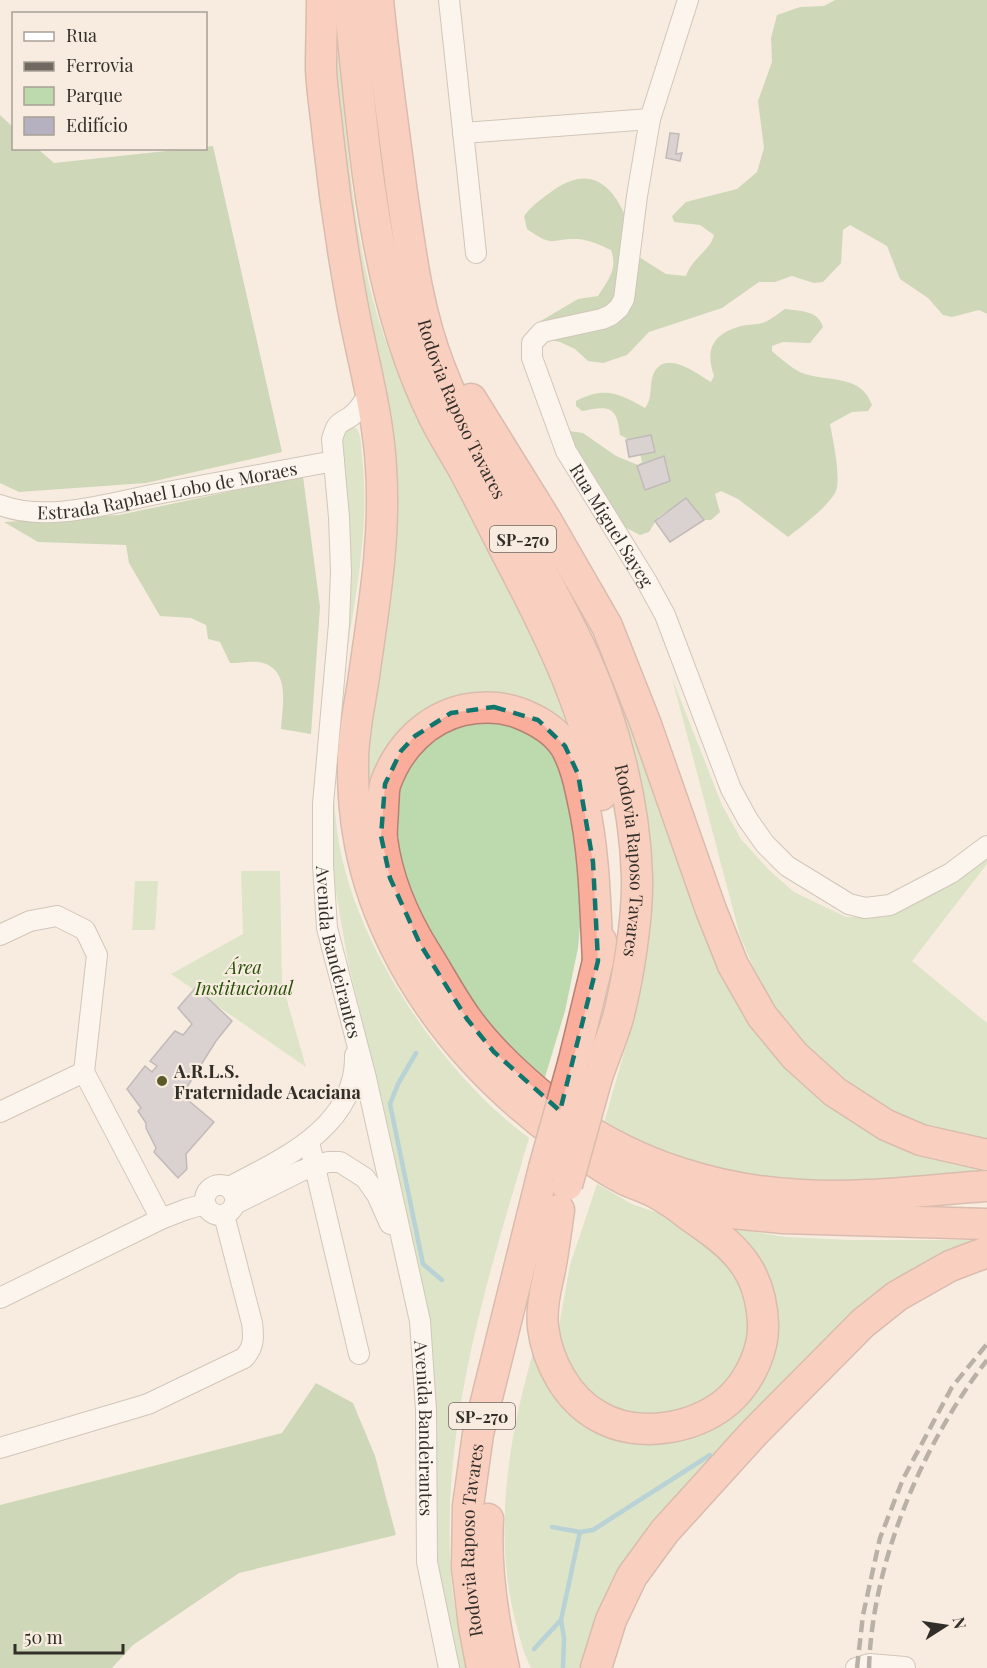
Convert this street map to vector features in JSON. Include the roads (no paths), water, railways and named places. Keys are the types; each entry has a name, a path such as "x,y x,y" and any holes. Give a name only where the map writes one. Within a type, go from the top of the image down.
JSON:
{"highway":[{"path":"322,0 321,71 336,213 378,435 381,469 382,533 353,755 354,806 362,854 375,905 413,981 439,1019 469,1058 510,1098 566,1142 617,1176 665,1198 726,1240 746,1263 762,1304 764,1333 752,1370 733,1397 706,1417 668,1429 631,1428 598,1416 572,1395 552,1365 543,1327 544,1295 551,1266 556,1188"},
{"name":"Rodovia Raposo Tavares","path":"349,0 367,166 377,234 388,288 408,351 433,415 547,631 567,676 585,729 598,780 606,830 608,868 586,1069"},
{"name":"Rodovia Raposo Tavares","path":"378,0 384,62 412,267 422,313 440,368 488,473 585,658 606,712 621,762 631,815 637,879 632,943 618,1018 586,1069"},
{"path":"384,62 387,0"},
{"path":"412,267 434,328 452,368 546,520 607,626 645,722 711,910 733,964 762,1016 795,1056 835,1092 886,1125 921,1140 987,1155"},
{"path":"598,961 593,862 587,818 578,774 565,746 551,730 537,720 511,710 494,707 451,713 430,723 401,751 385,784 381,836 390,878 420,944 467,1019 494,1052 518,1076 570,1119 627,1153 674,1172 737,1188 799,1196 843,1196 987,1186"},
{"name":"SP-270","path":"556,1188 586,1069"},
{"name":"Rodovia Raposo Tavares","path":"482,1668 467,1568 468,1506 478,1434 556,1188"},
{"name":"Rodovia Raposo Tavares","path":"504,1668 495,1625 487,1543 495,1442 556,1188"},
{"path":"665,1198 732,1213 783,1218 987,1224"},
{"path":"596,1668 611,1620 632,1576 665,1531 754,1433 863,1323 897,1296 951,1266 987,1252"}],"street":[{"path":"449,0 476,253"},
{"name":"Rua Miguel Sayeg","path":"688,0 650,119 637,196 624,299 619,308 602,319 549,329 536,336 532,343 532,358 566,451 665,615 731,789 748,820 765,844 787,866 849,904 865,908 882,908 951,873 987,846"},
{"path":"463,133 650,119"},
{"name":"Avenida Bandeirantes","path":"370,390 364,403 335,428 332,439 341,571 339,624 323,804 323,865 327,928 366,1078 420,1322 425,1369 427,1562 449,1668"},
{"path":"349,417 367,422 378,435"},
{"name":"Estrada Raphael Lobo de Moraes","path":"0,505 32,511 85,510 131,499 334,461"},
{"path":"0,935 30,921 57,916 85,930 97,955 84,1072 161,1219"},
{"path":"0,1448 148,1404 244,1358 251,1350 254,1338 252,1323 229,1202 220,1184 211,1187 206,1195 205,1204 214,1214 229,1202 309,1142 331,1121 350,1091 356,1070 355,1040"},
{"path":"0,1112 84,1072"},
{"path":"309,1142 359,1354"},
{"path":"358,1173 382,1149"},
{"path":"229,1202 314,1166 339,1162 358,1173 377,1195 411,1274"},
{"path":"0,1298 161,1219 205,1204"},
{"path":"856,1668 869,1664 906,1668"}],"waterway":[{"path":"416,1053 398,1084 390,1104 423,1264 442,1280"},
{"path":"552,1527 580,1532 593,1530 710,1455"},
{"path":"563,1668 564,1638 561,1620 580,1532"},
{"path":"534,1649 561,1620"}],"railway":[{"path":"857,1668 863,1615 880,1538 903,1479 952,1387 987,1344"},
{"path":"869,1668 872,1628 880,1587 905,1505 942,1428 987,1360"}],"place":[{"name":"A.R.L.S. Fraternidade Acaciana","path":"162,1081"}],"park label":[{"name":"Área Institucional","path":"244,977"}]}
